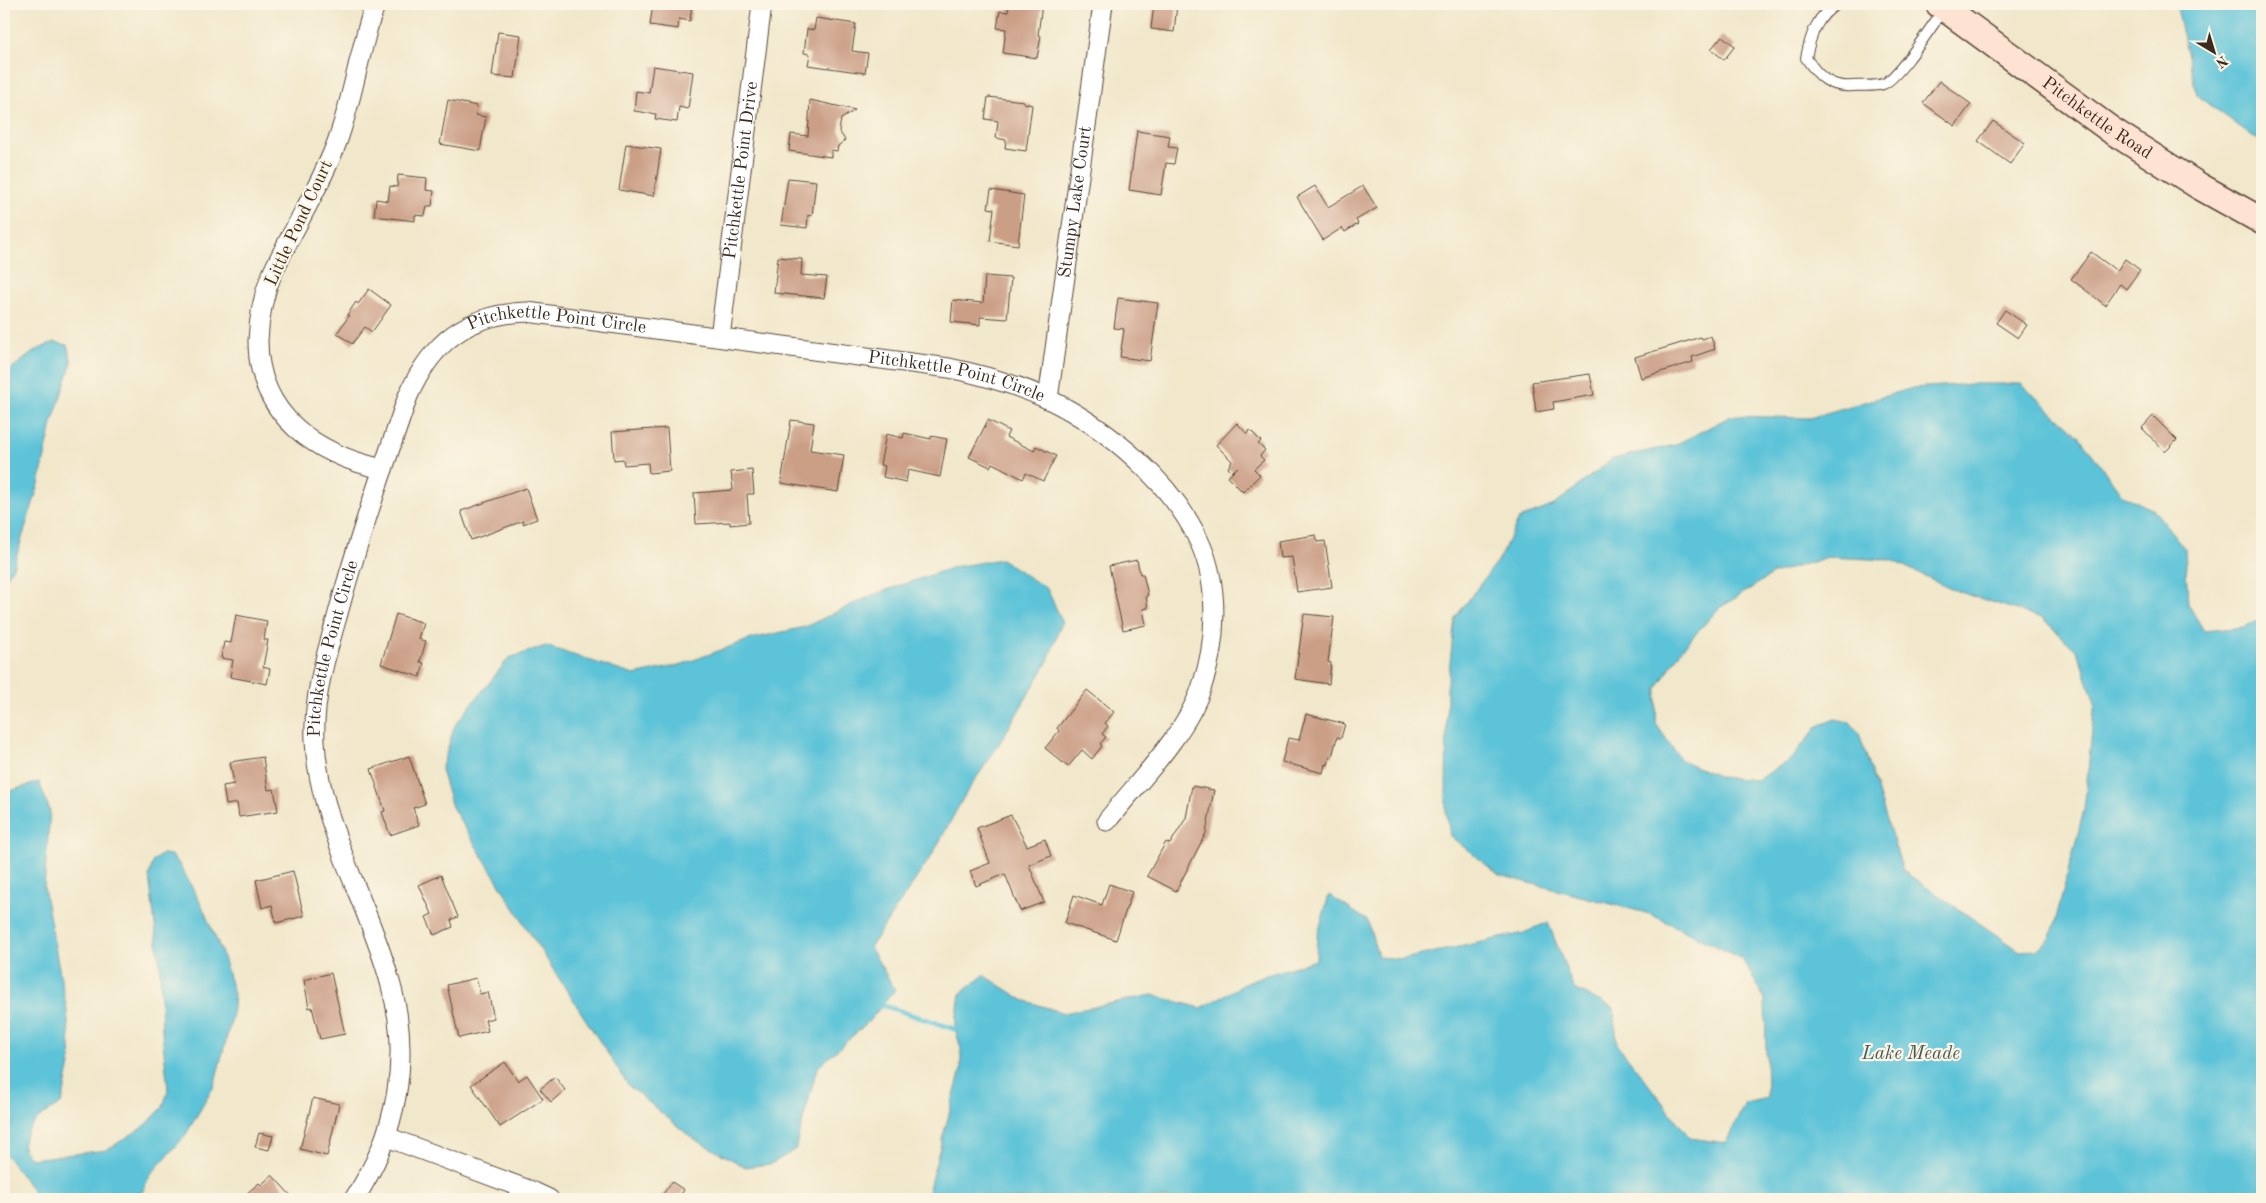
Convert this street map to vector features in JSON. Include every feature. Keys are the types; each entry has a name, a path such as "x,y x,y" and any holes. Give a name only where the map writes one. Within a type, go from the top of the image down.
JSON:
{"main road":[{"name":"Pitchkettle Road","path":"1942,6 2111,130 2199,186 2262,221"}],"street":[{"name":"Little Pond Court","path":"376,4 369,21 353,89 336,143 305,212 272,275 263,299 258,324 258,350 267,389 277,408 291,424 314,443 337,456 357,464 383,470"},
{"name":"Pitchkettle Point Drive","path":"720,337 762,4"},
{"name":"Stumpy Lake Court","path":"1048,399 1103,4"},
{"name":"Pitchkettle Point Circle","path":"354,1199 370,1176 386,1137 395,1107 400,1044 397,1013 390,981 325,807 318,774 314,740 319,679 344,588 408,396 418,375 431,356 447,339 465,327 485,318 506,313 527,312 949,368 1006,382 1048,399 1074,413 1114,441 1169,494 1186,517 1199,542 1211,588 1213,618 1212,642 1207,670 1191,711 1176,734 1107,822"},
{"path":"386,1137 549,1199"}],"lane":[{"path":"1838,4 1829,8 1819,21 1810,39 1806,58 1814,72 1827,82 1841,87 1884,84 1896,74 1942,6"}],"water":[{"path":"2176,4 2262,4 2262,143 2197,95"},
{"path":"54,342 67,345 72,362 52,423 39,484 13,567 4,582 4,374 35,351"},
{"name":"Lake Meade","path":"1972,384 2021,384 2079,436 2122,495 2154,510 2185,549 2188,604 2204,631 2244,627 2262,619 2262,1199 926,1199 961,1070 961,1048 955,1029 960,994 984,975 1023,1000 1064,1013 1152,995 1201,1008 1254,979 1316,960 1317,937 1329,895 1368,921 1378,957 1403,959 1524,933 1548,922 1574,989 1614,1008 1617,1044 1690,1138 1726,1143 1745,1103 1767,1098 1765,999 1742,959 1650,914 1499,875 1450,836 1446,810 1447,689 1455,618 1499,559 1519,519 1554,505 1612,459 1675,445 1731,416 1809,418 1913,388","holes":["1828,557 1891,560 1957,591 2042,618 2077,651 2095,702 2084,810 2051,938 2036,950 2020,951 1903,871 1859,733 1850,722 1835,719 1818,726 1790,760 1757,780 1720,777 1681,760 1656,724 1657,688 1682,649 1718,609 1773,574"]},
{"path":"1001,559 1047,589 1062,621 1048,661 996,749 966,793 932,855 870,947 895,990 869,1021 817,1068 795,1150 771,1164 746,1167 692,1138 628,1085 531,935 452,807 441,770 455,725 509,658 546,646 634,675 680,665 751,639 805,627 872,595 954,567"},
{"path":"39,782 50,811 44,888 67,1011 71,1059 62,1103 36,1121 31,1126 24,1140 23,1149 31,1159 107,1150 146,1125 163,1107 168,1090 162,1032 160,966 149,876 153,861 162,854 171,855 180,865 202,906 221,951 234,994 232,1017 214,1086 185,1136 150,1175 139,1199 39,1199 4,1152 4,981 6,976 4,952 4,803 10,791"}],"building":[{"path":"653,4 692,4 690,21 679,19 678,29 650,25"},
{"path":"1009,4 1042,4 1038,35 1041,36 1037,58 1003,53 1006,29 997,28 1000,11 1008,12"},
{"path":"1154,4 1177,4 1174,32 1151,29"},
{"path":"816,18 856,24 852,51 868,53 865,73 808,65 810,54 804,53 807,29 814,30"},
{"path":"498,32 521,35 515,78 492,76"},
{"path":"1722,36 1735,46 1724,60 1711,49"},
{"path":"653,66 693,72 688,109 679,107 677,122 655,119 656,114 634,111 636,91 649,93"},
{"path":"1939,81 1971,104 1955,126 1923,103"},
{"path":"988,97 1024,101 1024,103 1032,105 1026,151 1005,148 1006,140 996,138 998,121 985,119"},
{"path":"448,100 477,106 476,115 486,117 480,151 440,144"},
{"path":"810,100 855,110 841,119 839,131 845,140 838,146 837,151 831,150 831,157 789,151 791,134 808,136"},
{"path":"1993,121 2025,143 2010,164 1978,141"},
{"path":"1137,131 1170,136 1168,147 1177,148 1174,164 1166,163 1161,195 1129,190"},
{"path":"626,144 661,149 654,196 619,190"},
{"path":"398,175 427,178 426,190 434,191 432,206 427,206 425,216 415,215 415,221 374,216 376,199 388,201 390,186 397,187"},
{"path":"788,178 816,181 812,216 808,215 807,228 781,225"},
{"path":"1315,186 1328,207 1363,186 1377,208 1356,220 1358,224 1345,232 1342,228 1323,240 1297,197"},
{"path":"991,190 1024,195 1018,245 990,241 994,209 988,208"},
{"path":"2091,252 2117,271 2125,259 2140,270 2126,289 2120,284 2105,305 2071,279"},
{"path":"778,257 802,259 801,275 827,277 824,298 774,293"},
{"path":"985,276 1011,278 1007,319 980,317 980,325 951,322 953,300 983,303"},
{"path":"369,289 391,305 372,332 365,327 352,344 337,333 356,302 358,304"},
{"path":"1118,298 1158,303 1150,361 1120,357 1124,329 1114,328"},
{"path":"2005,310 2027,325 2018,338 1996,323"},
{"path":"1711,336 1715,349 1692,357 1693,362 1641,378 1635,357 1701,337 1702,339"},
{"path":"1590,374 1594,395 1553,402 1554,409 1536,412 1532,382"},
{"path":"2153,416 2177,440 2165,452 2142,428"},
{"path":"791,420 814,423 810,450 844,455 838,492 781,483"},
{"path":"988,420 1009,431 1006,437 1034,451 1036,446 1056,456 1043,481 1026,473 1023,479 992,463 990,467 969,457"},
{"path":"1237,423 1247,434 1250,430 1261,441 1258,444 1265,450 1260,456 1264,460 1254,469 1260,475 1243,492 1228,477 1238,467 1232,472 1228,468 1232,461 1216,445"},
{"path":"667,428 670,471 649,473 648,463 624,465 623,459 614,460 612,432"},
{"path":"904,433 931,439 931,436 947,439 940,477 908,470 906,482 883,477 885,466 880,465 886,434 903,438"},
{"path":"752,470 754,494 747,494 749,523 730,525 730,522 696,524 694,493 733,490 731,472"},
{"path":"526,488 537,519 523,524 523,521 471,540 461,511"},
{"path":"1316,535 1317,542 1325,541 1332,587 1297,592 1292,557 1280,558 1278,541"},
{"path":"1137,560 1140,574 1143,574 1148,595 1146,596 1148,608 1143,609 1146,625 1123,630 1109,566"},
{"path":"396,614 424,623 419,639 426,641 420,662 424,663 420,677 381,664"},
{"path":"1304,614 1334,617 1328,662 1331,663 1329,684 1295,679"},
{"path":"236,615 267,621 264,640 268,640 263,667 270,669 267,684 230,677 233,660 221,658 224,642 231,643"},
{"path":"1087,690 1114,712 1105,723 1108,726 1102,734 1106,737 1100,744 1102,746 1092,759 1082,750 1068,767 1045,748 1059,731 1057,728"},
{"path":"1306,714 1345,724 1341,738 1337,737 1332,757 1330,756 1328,765 1325,764 1323,773 1282,762 1288,738 1299,740"},
{"path":"409,756 425,804 413,808 419,825 390,835 382,812 385,811 371,769"},
{"path":"263,757 268,790 274,789 278,811 239,817 237,803 226,805 223,786 234,784 230,762"},
{"path":"1192,786 1214,790 1206,833 1176,891 1147,876 1166,842 1170,844 1186,818"},
{"path":"1011,815 1027,846 1045,839 1051,856 1029,865 1044,902 1020,911 1005,874 976,886 970,871 990,863 977,828"},
{"path":"293,871 304,916 276,923 272,905 262,908 256,880"},
{"path":"441,875 458,917 451,920 453,927 434,935 426,917 432,914 419,885"},
{"path":"1109,884 1132,892 1116,940 1065,923 1074,895 1102,905"},
{"path":"331,973 345,1034 320,1039 312,1007 309,1008 304,980"},
{"path":"476,978 480,994 488,992 494,1018 485,1020 488,1031 459,1038 447,985"},
{"path":"505,1062 518,1081 527,1075 543,1099 500,1127 471,1085"},
{"path":"555,1077 565,1090 551,1102 540,1089"},
{"path":"313,1098 339,1104 327,1156 300,1149"},
{"path":"259,1133 273,1136 269,1150 255,1147"},
{"path":"272,1175 294,1199 240,1199 259,1183 261,1185"},
{"path":"672,1182 684,1190 678,1199 659,1199"}],"waterway":[{"path":"882,1005 955,1029"}]}
